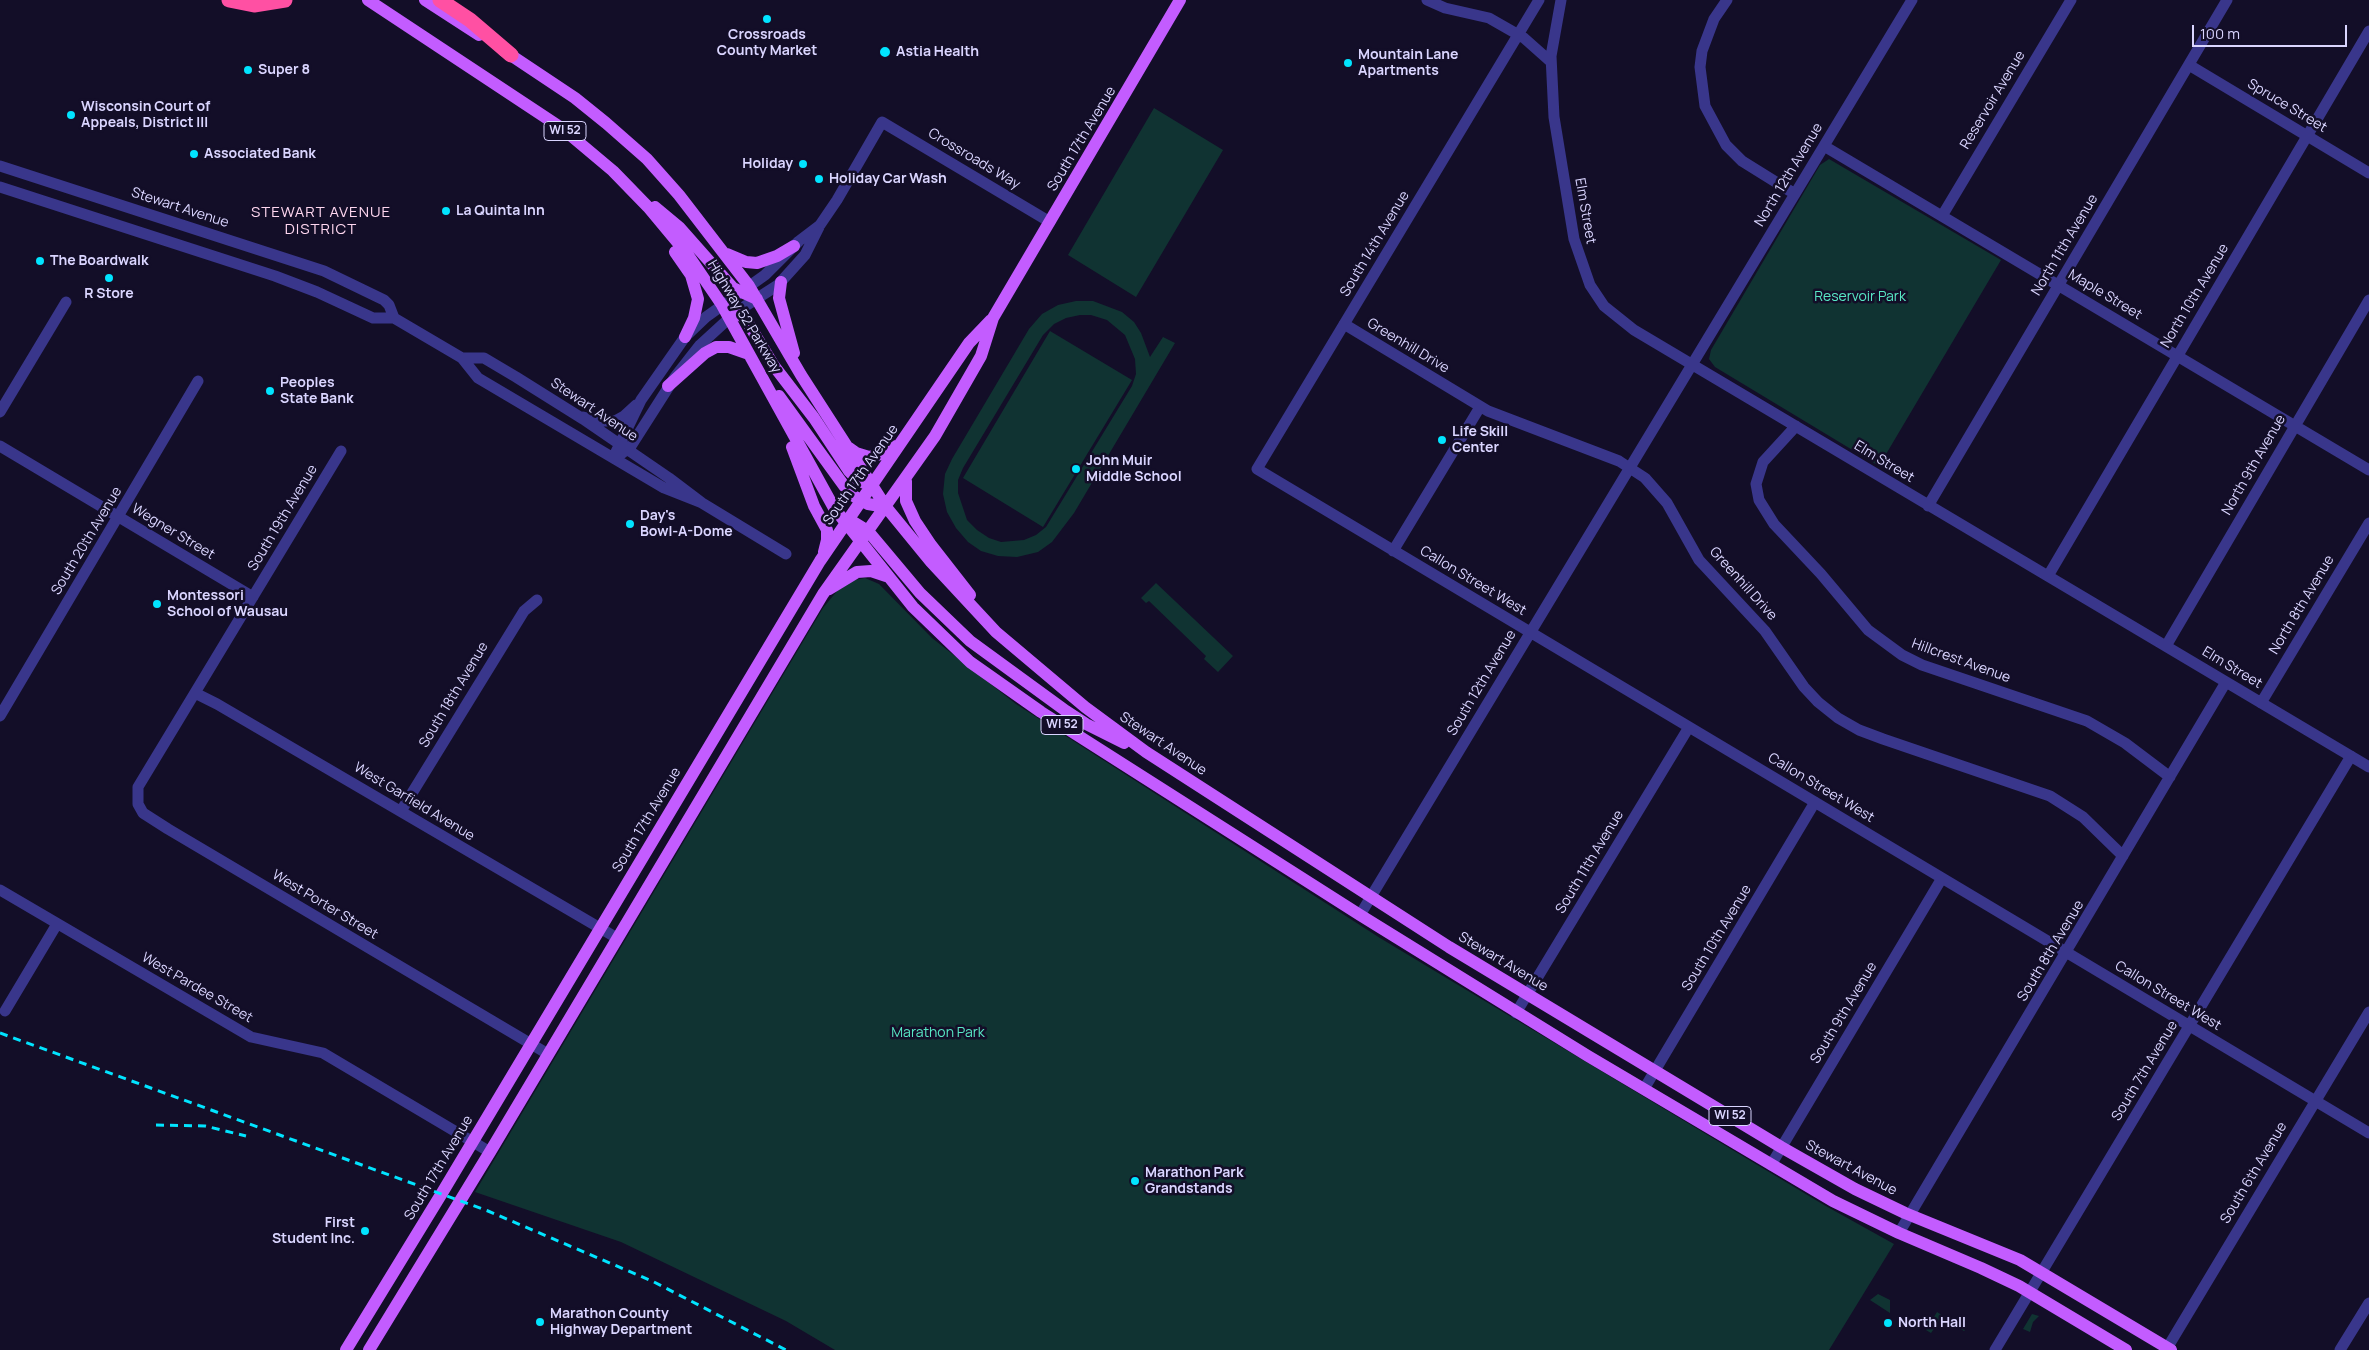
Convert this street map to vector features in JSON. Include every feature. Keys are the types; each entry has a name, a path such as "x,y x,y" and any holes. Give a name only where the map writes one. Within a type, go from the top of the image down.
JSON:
{"highway":[{"path":"229,0 254,4 285,0"},
{"path":"440,0 470,20 511,55"}],"main road":[{"name":"Highway 52 Parkway","path":"368,0 563,129 635,192 692,260 722,306 733,315 750,354 825,494 860,542"},
{"name":"Highway 52 Parkway","path":"424,0 575,98 647,159 679,195 725,253 744,290 757,299 801,375 886,507"},
{"name":"South 17th Avenue","path":"346,1350 473,1142 820,561 906,438 969,343 993,318 1180,0"},
{"path":"635,192 673,221 731,286 744,290"},
{"path":"654,213 661,230 691,276 696,288 698,299 696,310 685,337"},
{"path":"725,253 746,262 757,263 777,256 794,246"},
{"path":"781,282 779,293 781,308 801,375"},
{"path":"733,315 747,321 774,366 814,418 849,471 859,480 872,486"},
{"name":"South 17th Avenue","path":"369,1350 490,1152 823,594 935,436 981,356 993,318"},
{"path":"668,386 713,348 729,347 750,354"},
{"path":"765,381 799,421 847,491 861,501 875,506 886,507"},
{"path":"782,413 806,485 827,530 826,544 820,561"},
{"path":"845,444 862,456 877,457 886,453 906,438"},
{"path":"907,477 905,497 915,522 996,632"},
{"name":"Stewart Avenue","path":"886,507 931,562 996,632 1066,692 1146,752 1371,898 1781,1147 1855,1190 1910,1215 1977,1241 2042,1272 2168,1349"},
{"path":"846,524 855,523 868,531 920,593 970,642 1004,668 1086,724 1146,752"},
{"name":"WI 52","path":"860,542 886,576 931,626 970,662 1003,687 1360,915 1516,1013 1841,1205 1899,1234 1981,1268 2030,1292 2126,1350"},
{"path":"823,594 857,572 871,571 886,576"}],"street":[{"path":"1427,0 1446,8 1489,18 1519,34 1539,49 1551,62"},
{"name":"South 14th Avenue","path":"1257,469 1539,0"},
{"name":"Elm Street","path":"1562,0 1551,62 1554,117 1574,238 1590,285 1604,306 1634,330 2369,767"},
{"path":"1727,0 1714,19 1702,51 1700,67 1705,106 1716,130 1735,154 1795,194"},
{"name":"North 12th Avenue","path":"1692,364 1912,0"},
{"name":"Reservoir Avenue","path":"1942,216 2071,0"},
{"name":"North 11th Avenue","path":"1928,506 2227,0"},
{"name":"North 10th Avenue","path":"2048,576 2369,31"},
{"name":"Spruce Street","path":"2189,65 2369,173"},
{"name":"Crossroads Way","path":"820,224 837,200 882,122 1050,222"},
{"name":"Maple Street","path":"1824,146 2369,470"},
{"name":"Stewart Avenue","path":"0,166 318,269 384,300 389,305 394,318"},
{"name":"Stewart Avenue","path":"0,187 274,276 317,292 372,318 394,318 462,358 476,377 664,488 702,503"},
{"path":"579,416 598,421 614,421 628,413 641,400 685,337 699,323 771,270 794,246 820,224"},
{"path":"614,459 700,344 733,315 781,282 806,253 820,224"},
{"name":"North 9th Avenue","path":"2166,646 2369,300"},
{"path":"0,412 66,302"},
{"name":"Greenhill Drive","path":"1344,324 1480,407 1630,466 1658,491 1699,560 1765,631 1804,687 1825,708 1859,730 2050,796 2083,817 2124,856"},
{"name":"Stewart Avenue","path":"462,358 486,359 579,416 702,503 786,554"},
{"name":"South 12th Avenue","path":"1360,915 1692,364"},
{"name":"South 20th Avenue","path":"0,716 198,381"},
{"path":"623,447 641,400"},
{"path":"1393,551 1480,407"},
{"name":"Hillcrest Avenue","path":"1796,426 1763,462 1756,484 1759,500 1774,524 1821,574 1868,630 1902,655 1922,665 2087,722 2125,743 2170,777"},
{"name":"Wegner Street","path":"0,446 253,597"},
{"name":"South 19th Avenue","path":"158,755 341,451"},
{"name":"Callon Street West","path":"1257,469 2369,1133"},
{"name":"North 8th Avenue","path":"2261,703 2369,523"},
{"name":"South 18th Avenue","path":"401,811 524,610 537,600"},
{"name":"South 8th Avenue","path":"1899,1234 2226,682"},
{"name":"West Garfield Avenue","path":"195,693 217,704 617,938"},
{"name":"South 11th Avenue","path":"1516,1013 1689,727"},
{"name":"West Porter Street","path":"158,755 138,787 138,804 143,813 548,1054"},
{"name":"South 7th Avenue","path":"1995,1350 2351,756"},
{"name":"South 10th Avenue","path":"1644,1089 1815,802"},
{"name":"South 9th Avenue","path":"1771,1165 1942,878"},
{"name":"West Pardee Street","path":"0,890 251,1037 324,1053 490,1152"},
{"path":"5,1011 58,924"},
{"name":"South 6th Avenue","path":"2168,1349 2314,1101 2369,1012"},
{"path":"2340,1350 2369,1303"}],"green space":[{"path":"1154,108 1223,150 1136,297 1068,255"},
{"name":"Reservoir Park","path":"1829,159 2001,260 1879,466 1715,367 1709,359 1711,350 1820,165"},
{"path":"1076,301 1093,301 1122,312 1134,322 1141,333 1150,357 1163,337 1175,343 1074,513 1052,542 1038,552 1017,557 998,556 981,551 968,542 956,528 947,512 943,494 945,474 1029,329 1042,314 1058,305","holes":["1091,315 1107,320 1125,335 1135,359 1136,374 1132,386 1046,527 1036,535 1024,540 1001,542 989,538 967,520 958,493 958,480 963,468 1043,335 1054,324 1066,318"]},
{"path":"1050,331 1132,380 1043,527 963,478"},
{"name":"Marathon Park","path":"865,578 879,584 932,638 1016,704 1380,938 1824,1205 1894,1244 1829,1350 835,1350 786,1321 621,1242 475,1192 823,608 837,591 854,580"},
{"path":"1156,583 1233,656 1218,672 1204,659 1206,656 1149,601 1146,603 1141,598"},
{"path":"1878,1294 1890,1300 1890,1313 1870,1300"},
{"path":"1937,1312 1965,1330 1941,1318 1931,1333 1926,1330"},
{"path":"2032,1314 2039,1316 2033,1322 2030,1332 2023,1329"}],"railway":[{"path":"0,1033 488,1211 652,1281 786,1350"},
{"path":"156,1125 205,1126 246,1136"}],"place":[{"name":"Crossroads County Market","path":"767,19"},
{"name":"Astia Health","path":"885,52"},
{"name":"Mountain Lane Apartments","path":"1348,63"},
{"name":"Super 8","path":"248,70"},
{"name":"Wisconsin Court of Appeals, District III","path":"71,115"},
{"name":"Associated Bank","path":"194,154"},
{"name":"Holiday","path":"803,164"},
{"name":"Holiday Car Wash","path":"819,179"},
{"name":"La Quinta Inn","path":"446,211"},
{"name":"The Boardwalk","path":"40,261"},
{"name":"R Store","path":"109,278"},
{"name":"Peoples State Bank","path":"270,391"},
{"name":"Life Skill Center","path":"1442,440"},
{"name":"John Muir Middle School","path":"1076,469"},
{"name":"Day's Bowl-A-Dome","path":"630,524"},
{"name":"Montessori School of Wausau","path":"157,604"},
{"name":"Marathon Park Grandstands","path":"1135,1181"},
{"name":"First Student Inc.","path":"365,1231"},
{"name":"Marathon County Highway Department","path":"540,1322"},
{"name":"North Hall","path":"1888,1323"}],"district":[{"name":"STEWART AVENUE DISTRICT","path":"321,222"}]}
